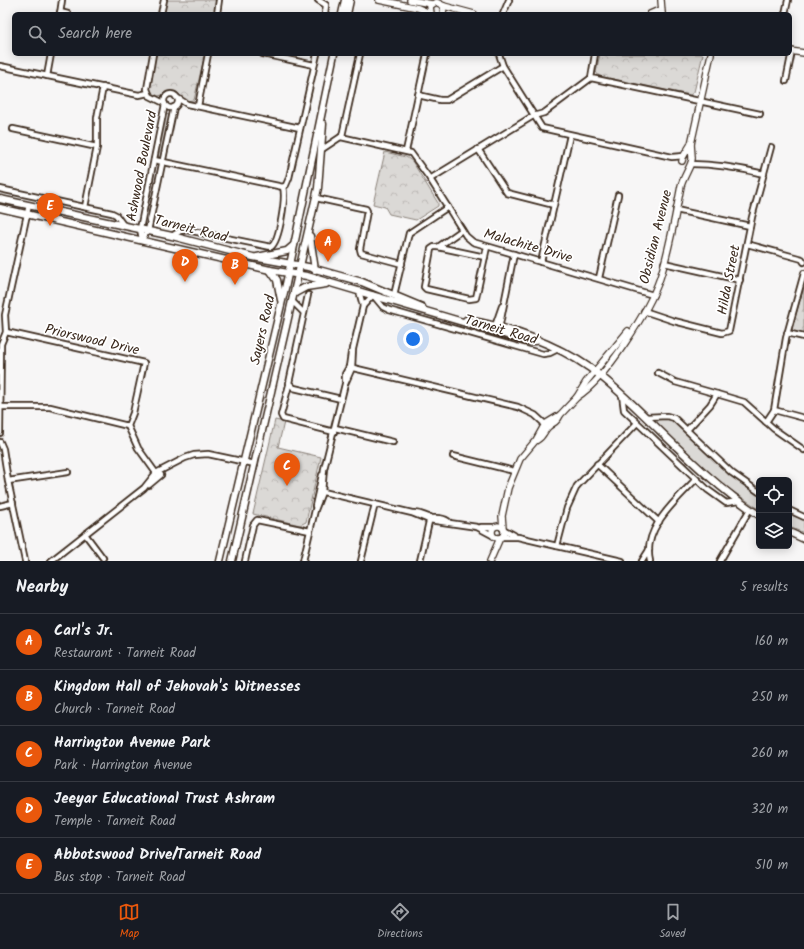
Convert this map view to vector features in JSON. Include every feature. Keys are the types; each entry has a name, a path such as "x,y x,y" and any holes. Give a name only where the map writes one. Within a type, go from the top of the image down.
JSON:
{"main road":[{"path":"345,0 345,12"},
{"path":"346,12 350,0"},
{"name":"Sayers Road","path":"220,561 288,274 334,56"},
{"name":"Sayers Road","path":"232,561 295,294 321,175 324,104"},
{"name":"Tarneit Road","path":"0,199 172,236 362,282 442,315"},
{"name":"Tarneit Road","path":"0,208 142,239 270,270 299,275 451,318 496,329 527,341 536,341 558,349 597,373 714,481 756,513"},
{"path":"309,230 315,270"},
{"path":"254,257 287,251 294,245"},
{"path":"270,270 277,280 281,303"},
{"path":"295,294 306,287 329,283"},
{"path":"792,533 804,539"}],"street":[{"path":"60,12 62,0"},
{"path":"162,12 164,0"},
{"path":"216,12 219,0"},
{"path":"318,0 324,2 325,12"},
{"path":"379,0 418,8 427,12"},
{"path":"410,0 439,2 468,12"},
{"path":"652,12 660,0"},
{"path":"660,0 662,12"},
{"path":"785,12 788,0"},
{"path":"431,12 430,8 434,2"},
{"path":"504,12 509,3"},
{"path":"792,51 804,54"},
{"path":"47,76 51,56"},
{"path":"147,91 153,56"},
{"path":"198,106 208,56"},
{"path":"272,56 314,65"},
{"path":"283,187 286,185 289,178 316,56"},
{"path":"322,150 341,137 350,105 360,56"},
{"path":"341,137 406,151 427,56"},
{"path":"500,56 503,66 542,128 691,161 730,166 764,174"},
{"path":"430,179 534,116 544,113 591,78 595,56"},
{"name":"Obsidian Avenue","path":"683,178 691,161 691,144 711,56"},
{"path":"786,81 790,56"},
{"path":"0,66 134,94 147,91"},
{"path":"418,95 447,100 503,66"},
{"path":"591,78 760,114"},
{"path":"84,207 97,147 97,118 103,87"},
{"path":"147,91 168,107 187,104"},
{"path":"165,104 164,99 168,95"},
{"path":"153,97 173,95 187,104 300,128"},
{"path":"174,107 177,103 176,97"},
{"name":"Ashwood Boulevard","path":"142,239 140,229 165,104"},
{"name":"Ashwood Boulevard","path":"142,239 148,231 174,107"},
{"path":"13,129 97,147"},
{"path":"541,262 570,135"},
{"name":"Obsidian Avenue","path":"503,509 514,472 523,455 536,440 543,436 547,426 555,423 560,415 577,397 584,393 597,373 618,353 653,295 664,263 676,210 683,178 683,159 691,144"},
{"name":"Hilda Street","path":"644,311 674,321 725,333 729,331 750,226 772,147"},
{"path":"478,149 507,193 554,205"},
{"name":"Malachite Drive","path":"406,151 415,156 469,240 653,295"},
{"path":"683,159 691,161"},
{"path":"154,160 283,187"},
{"path":"172,236 182,230 187,230 268,247 272,246 276,241 285,199 283,187"},
{"path":"0,189 115,214 124,226"},
{"path":"599,278 618,195"},
{"path":"316,198 366,209 367,211 360,249 361,254 402,264"},
{"path":"0,433 0,351 2,339 6,332 5,315 29,205"},
{"path":"394,295 409,233 448,207"},
{"path":"676,210 750,226"},
{"path":"438,247 462,230"},
{"path":"747,244 802,259 804,262"},
{"path":"485,257 434,247 431,249 424,287 429,291 469,299 477,296 488,246"},
{"path":"496,329 514,254"},
{"path":"664,263 740,280"},
{"path":"766,422 774,410 788,333 804,273"},
{"path":"303,561 321,491 324,469 350,367 363,306 359,291"},
{"path":"308,295 289,378 289,385 281,415 283,419 393,442"},
{"path":"363,306 373,296"},
{"name":"Tarneit Road","path":"373,296 383,307 389,310 543,354 558,349"},
{"path":"293,302 304,313"},
{"name":"Priorswood Drive","path":"6,332 144,363 134,413 128,426"},
{"path":"788,333 804,337"},
{"path":"350,367 518,407 531,413 547,426"},
{"path":"658,373 675,382 744,402 766,422 804,450"},
{"path":"289,385 294,388 341,399"},
{"path":"687,430 710,405 717,394"},
{"name":"Tarneit Road","path":"622,395 623,407 637,423 696,479 723,502 728,503 739,501"},
{"path":"0,407 50,407 128,426 131,437 145,458 158,473"},
{"path":"774,410 804,418"},
{"path":"646,417 670,416 732,473 756,490"},
{"path":"557,546 569,500 578,486 637,423"},
{"path":"0,442 3,449 8,481 26,561"},
{"path":"52,561 144,488 152,484 158,473 185,458 198,454 213,455 255,464"},
{"path":"453,456 514,472"},
{"path":"597,464 659,522"},
{"path":"8,481 68,472"},
{"path":"642,561 649,550 659,522 696,479"},
{"path":"321,491 412,513 422,513 430,519 440,517 449,522 477,527 498,526 518,537"},
{"path":"0,506 13,503"},
{"path":"361,561 375,504"},
{"path":"490,561 492,553 491,531 503,509"},
{"path":"492,553 504,534 503,509"},
{"path":"720,561 750,509"},
{"path":"792,511 804,517"},
{"path":"420,561 430,519"},
{"path":"245,561 254,526 258,520 310,531"},
{"path":"477,527 495,538 518,537 622,561"},
{"path":"85,534 103,558"},
{"path":"642,561 649,561 649,550"},
{"path":"23,553 29,561"}],"green space":[{"path":"167,0 216,0 214,12 164,12"},
{"path":"156,56 205,56 194,100 185,101 172,93 158,96 151,92 149,87"},
{"path":"600,56 703,56 694,92 690,95 599,76 596,72"},
{"path":"165,114 170,115 162,156 160,158 157,154"},
{"path":"385,152 406,157 412,161 438,203 438,206 416,220 389,214 385,207 373,204"},
{"path":"804,287 804,334 793,331 792,328"},
{"path":"658,418 668,418 673,420 737,479 756,493 756,507 719,482 657,423"},
{"path":"275,420 284,422 278,447 321,457 306,522 300,525 253,514"},
{"path":"792,513 804,519 804,533 792,528"}],"place":[{"name":"Abbotswood Drive/Tarneit Road","path":"50,226"},
{"name":"Carl's Jr.","path":"328,262"},
{"name":"Jeeyar Educational Trust Ashram","path":"185,282"},
{"name":"Kingdom Hall of Jehovah's Witnesses","path":"235,285"},
{"name":"Harrington Avenue Park","path":"287,486"}]}
